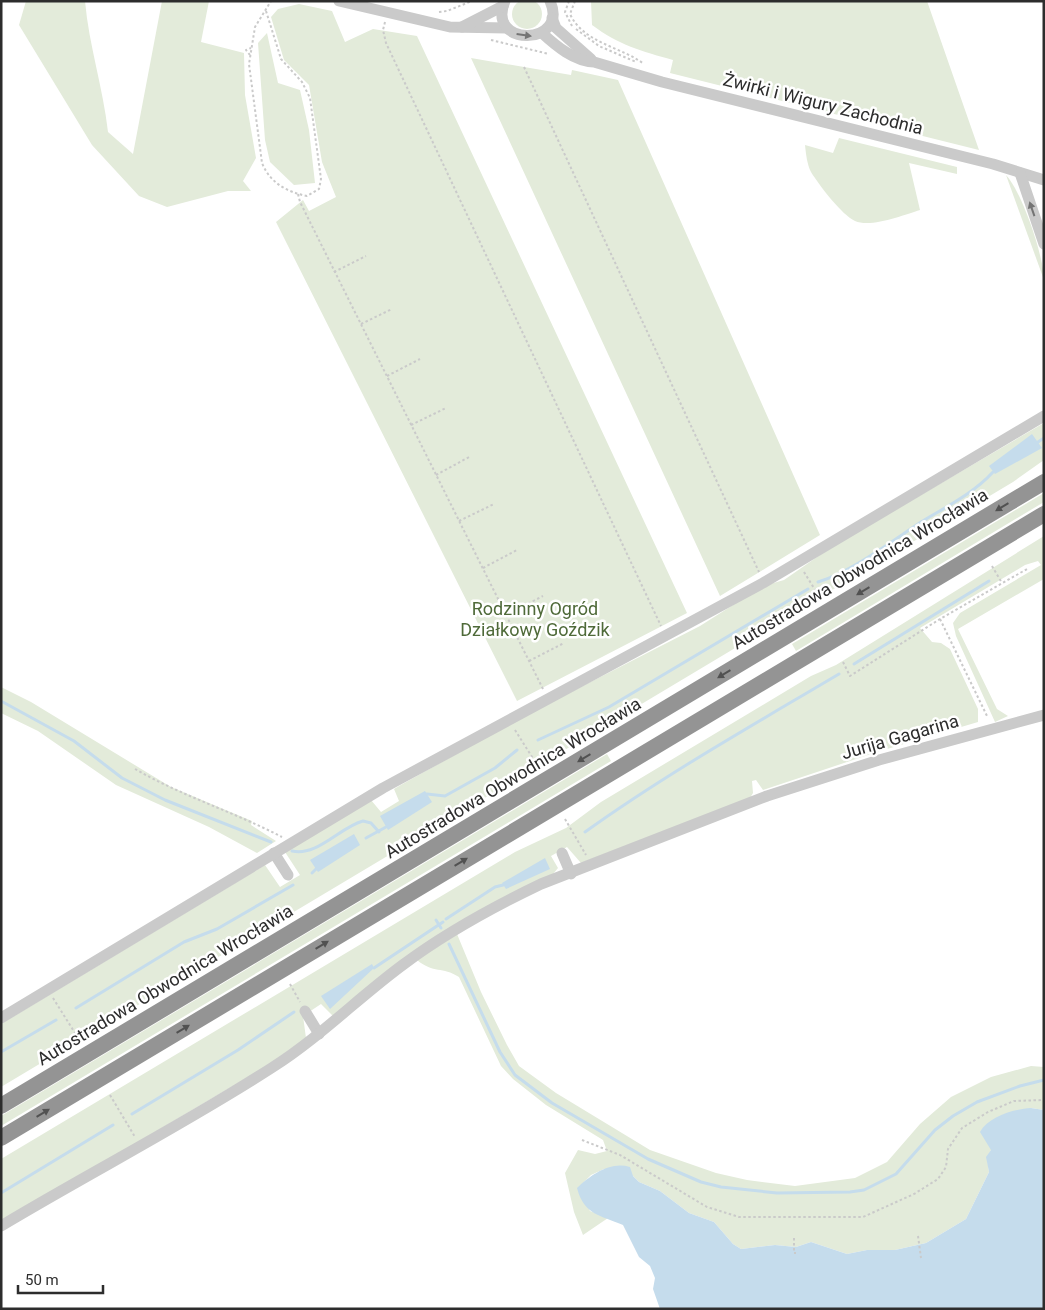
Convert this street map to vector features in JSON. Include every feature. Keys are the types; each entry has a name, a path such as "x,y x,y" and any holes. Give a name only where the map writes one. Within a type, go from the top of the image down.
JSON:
{"highway":[{"name":"Autostradowa Obwodnica Wrocławia","path":"1,1106 1044,482"},
{"path":"1,1138 1044,514"}],"street":[{"path":"339,1 442,26 508,28 520,36 535,36 542,33 552,18"},
{"path":"552,2 552,18 556,28 594,62"},
{"path":"462,27 504,4"},
{"path":"504,4 502,14 508,28"},
{"name":"Żwirki i Wigury Zachodnia","path":"542,33 561,49 586,62 594,62 647,79 993,164 1044,180"},
{"path":"1020,174 1044,244"},
{"path":"1,1018 382,788 763,583 1044,416"},
{"name":"Jurija Gagarina","path":"1,1226 273,1067 319,1034 404,964 453,930 527,891 767,796 879,760 1044,715"},
{"path":"274,853 288,875"},
{"path":"562,853 571,874"},
{"path":"306,1011 319,1034"}],"path":[{"path":"266,11 281,59 302,82 310,98 321,179 319,189 314,194 307,196 298,194 275,182 265,172 262,163 250,55 255,27 271,1"},
{"path":"434,13 447,11 472,1"},
{"path":"569,1 565,12 572,26 599,46 627,59"},
{"path":"574,1 570,14 580,26 601,42 633,56 646,65"},
{"path":"383,30 386,43 659,618 661,627"},
{"path":"488,38 551,54"},
{"path":"524,67 759,573"},
{"path":"298,194 300,202 334,272 542,688"},
{"path":"334,272 366,256"},
{"path":"360,324 392,309"},
{"path":"386,376 420,359"},
{"path":"411,425 446,408"},
{"path":"436,475 471,456"},
{"path":"459,521 494,504"},
{"path":"483,568 517,550"},
{"path":"992,566 1002,583"},
{"path":"842,662 850,676 940,619 1027,569"},
{"path":"811,583 817,593"},
{"path":"506,615 543,596"},
{"path":"940,619 993,729"},
{"path":"529,661 564,643"},
{"path":"520,738 539,768"},
{"path":"134,769 201,803 257,824 282,837 288,844"},
{"path":"565,819 579,842"},
{"path":"290,984 306,1011"},
{"path":"48,990 80,1041"},
{"path":"110,1095 140,1145"},
{"path":"582,1140 620,1155 708,1206 739,1217 863,1217 914,1194 938,1179 946,1167 948,1149 962,1128 988,1112 1014,1101 1044,1100"},
{"path":"918,1236 921,1258"},
{"path":"794,1238 794,1253"}],"green space":[{"path":"527,-1 533,0 541,8 541,20 533,28 527,29 521,28 513,20 512,14 513,8 521,0"},
{"path":"26,1 85,1 108,132 133,154 162,1 209,1 201,42 244,53 245,95 256,158 243,181 251,191 228,191 167,207 139,196 92,145 19,25"},
{"path":"591,1 927,1 979,150 670,73 673,60 631,47 592,25"},
{"name":"Rodzinny Ogród Działkowy Goździk","path":"299,4 332,11 345,42 373,29 417,36 687,613 517,701 276,222 303,200 309,211 336,197 322,162 309,85 284,60 271,17 278,9"},
{"path":"267,33 278,83 300,90 309,130 315,183 294,185 270,162 265,140 258,43"},
{"path":"471,58 571,75 572,70 618,80 820,535 720,596"},
{"path":"839,138 957,167 957,174 909,163 920,210 878,222 862,223 855,221 844,213 825,192 811,172 807,159 805,145 833,153"},
{"path":"1006,175 1019,195 1031,225 1040,256 1044,280"},
{"path":"1044,423 1044,460 1013,482 1,1087 1,1024 265,865 280,887 300,875 285,852 371,800 381,812 399,801 394,789 399,786 526,715 700,626 763,586 784,580 830,548"},
{"path":"1044,493 1044,502 796,651 792,644"},
{"path":"1044,536 1044,579 958,629 997,709 1008,716 995,722 956,636 953,623 960,613 1041,565 1038,561 1025,565 920,628 932,642 941,643 950,649 978,709 978,722 877,752 763,790 756,780 752,781 753,793 750,798 581,863 567,847 551,856 558,868 553,874 516,891 333,1016 321,1004 303,1016 306,1038 270,1064 1,1223 1,1159 515,852 566,828 601,802 811,676 836,665"},
{"path":"1,687 31,702 171,787 252,821 251,825 276,841 257,853 209,827 116,785 38,731 1,713"},
{"path":"607,754 611,761 1,1126 1,1116"},
{"path":"457,934 481,992 519,1066 556,1093 650,1150 716,1173 747,1180 795,1186 855,1178 887,1162 920,1124 951,1097 991,1077 1031,1066 1044,1067 1044,1110 1031,1108 991,1150 987,1158 989,1172 966,1219 926,1243 895,1250 867,1250 847,1254 811,1242 796,1247 775,1245 741,1249 733,1244 714,1222 689,1213 660,1191 639,1182 633,1176 604,1169 591,1175 578,1188 590,1211 608,1218 583,1235 574,1212 565,1173 578,1150 595,1154 607,1151 603,1140 546,1105 513,1079 501,1066 459,977 428,967 417,960"}],"water":[{"path":"1032,434 1042,448 995,474 989,466"},
{"path":"425,791 432,802 388,830 380,816"},
{"path":"354,834 360,845 318,872 310,860"},
{"path":"545,858 550,869 506,889 502,883"},
{"path":"372,964 374,968 330,1009 321,996"},
{"path":"1031,1108 1044,1110 1044,1309 660,1309 653,1289 655,1278 650,1266 639,1257 623,1225 600,1216 589,1209 580,1197 577,1188 601,1170 615,1166 630,1167 633,1176 639,1182 660,1191 689,1213 714,1222 733,1244 741,1249 775,1245 796,1247 811,1242 847,1254 867,1250 895,1250 926,1243 966,1219 989,1172 986,1157 991,1150 980,1132 984,1126 1003,1114"}],"waterway":[{"path":"1038,442 1044,438"},
{"path":"818,582 844,571 871,555 968,493 993,472"},
{"path":"854,664 989,581"},
{"path":"538,740 609,707 808,589"},
{"path":"585,832 678,770 839,674"},
{"path":"1,701 74,741 122,778 165,800 271,842"},
{"path":"427,794 445,796 495,768 517,750"},
{"path":"292,851 310,850 354,824 363,821 371,823 379,832"},
{"path":"366,838 386,827"},
{"path":"312,873 316,869"},
{"path":"76,1008 184,942 217,929 293,885"},
{"path":"446,919 495,887 503,885"},
{"path":"436,920 441,928"},
{"path":"374,968 443,922"},
{"path":"449,944 500,1052 515,1075 552,1103 648,1159 701,1182 721,1187 777,1193 850,1192 864,1190 896,1174 935,1130 953,1116 977,1102 1020,1086 1044,1080"},
{"path":"132,1114 238,1050 294,1012"},
{"path":"1,1052 56,1020"},
{"path":"1,1193 113,1125"}]}
